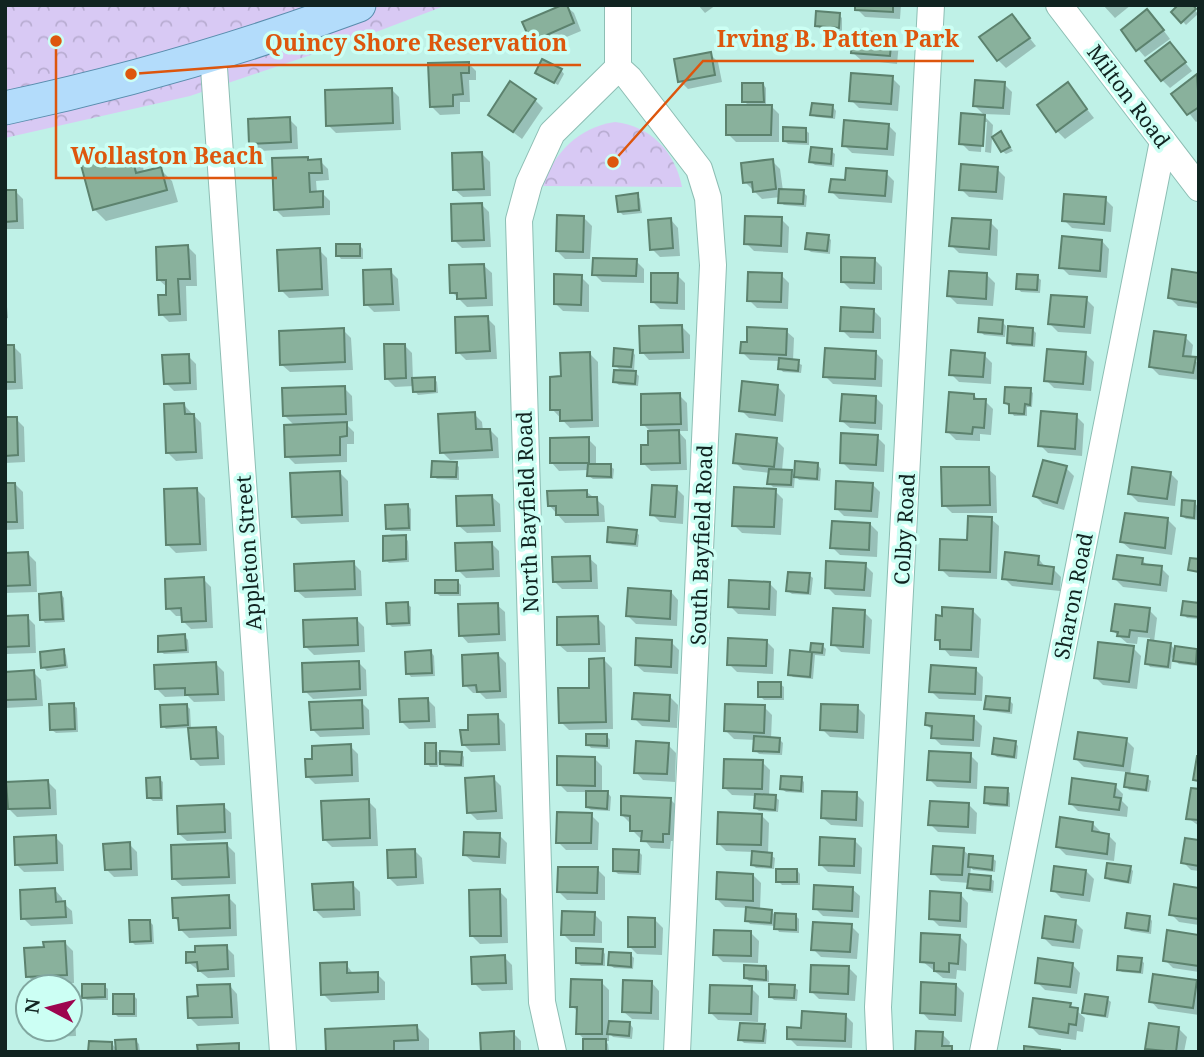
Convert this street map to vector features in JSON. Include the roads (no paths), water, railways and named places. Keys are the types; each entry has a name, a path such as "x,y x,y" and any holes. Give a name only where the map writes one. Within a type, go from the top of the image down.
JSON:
{"main road":[{"path":"5,108 82,92 214,54 299,28 359,5"}],"street":[{"path":"618,5 618,68"},
{"name":"Colby Road","path":"880,1052 878,1007 931,5"},
{"name":"Milton Road","path":"1059,5 1199,188"},
{"name":"Appleton Street","path":"214,54 283,1052"},
{"name":"North Bayfield Road","path":"553,1052 542,1002 519,219 529,183 552,133 618,68"},
{"name":"South Bayfield Road","path":"618,68 629,78 699,169 708,198 713,264 677,1052"},
{"name":"Sharon Road","path":"983,1052 1163,141"}],"place":[{"name":"Wollaston Beach","path":"56,41"},
{"name":"Quincy Shore Reservation","path":"131,74"},
{"name":"Irving B. Patten Park","path":"613,162"}]}
